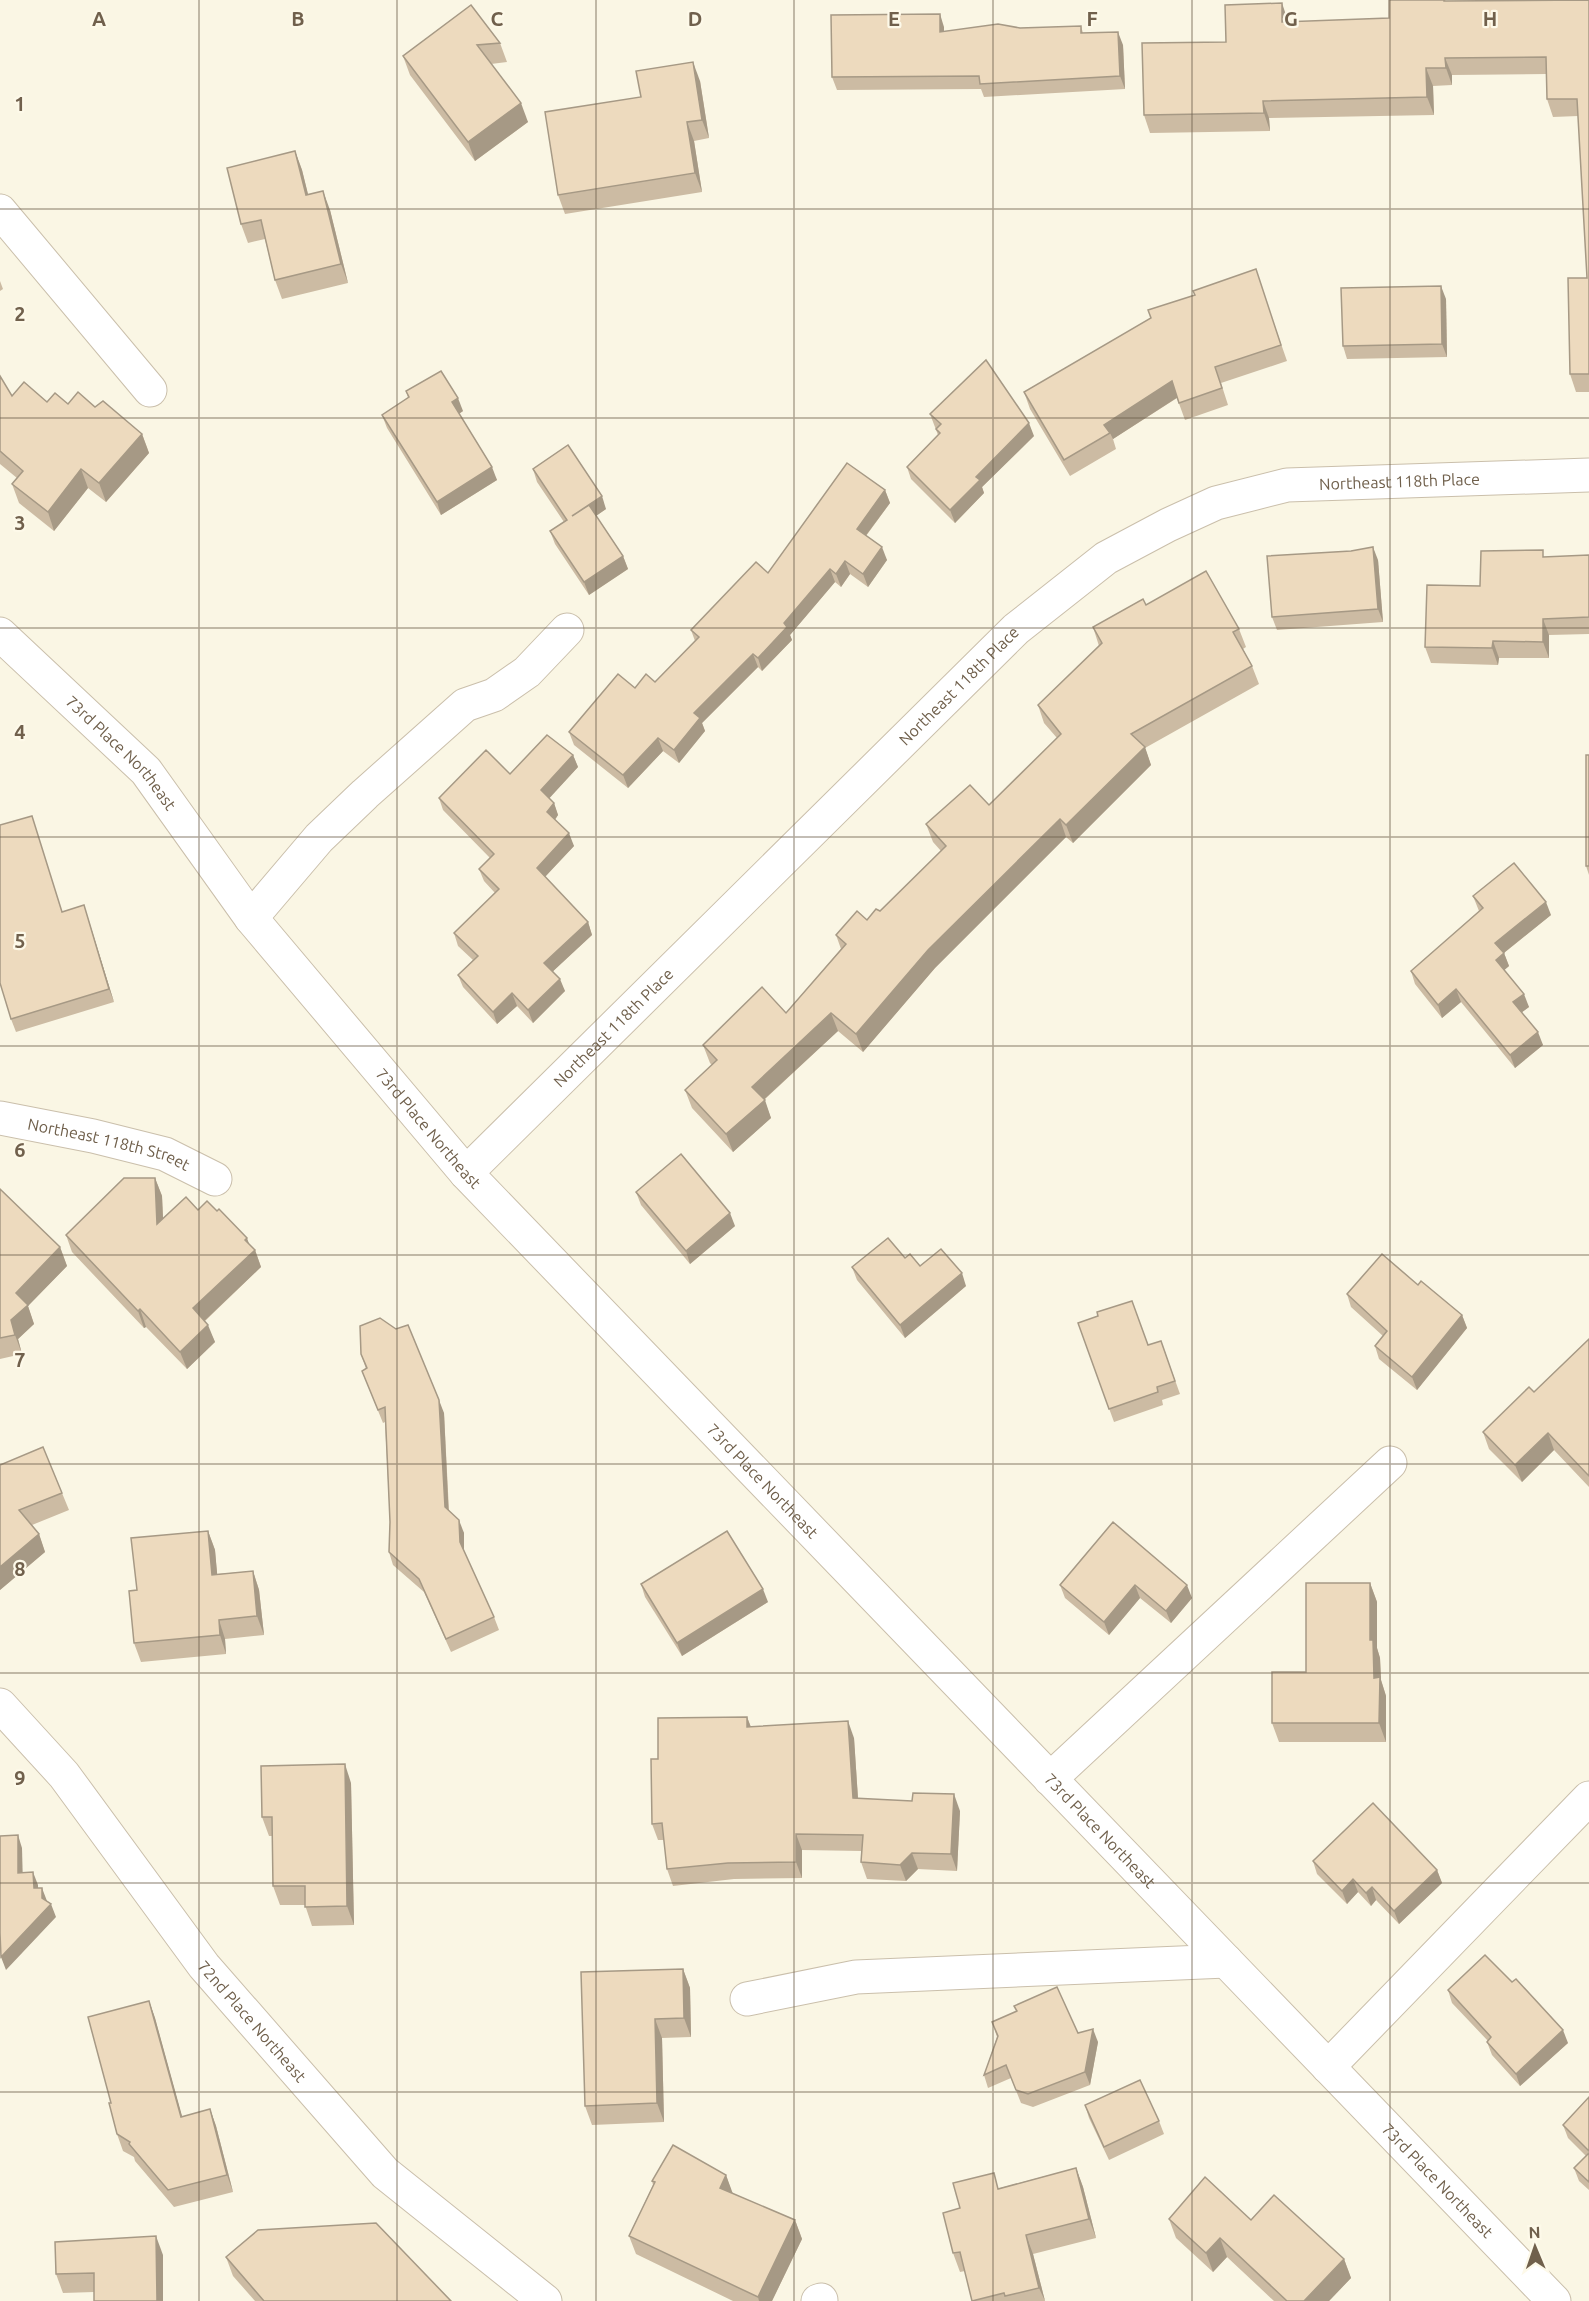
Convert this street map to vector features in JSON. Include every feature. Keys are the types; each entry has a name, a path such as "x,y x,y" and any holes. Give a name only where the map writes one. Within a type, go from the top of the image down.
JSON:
{"street":[{"path":"0,211 150,390"},
{"name":"Northeast 118th Place","path":"466,1173 1016,629 1106,558 1216,503 1287,485 1589,476"},
{"path":"251,918 319,838 366,794 465,705 494,695 527,672 567,630"},
{"name":"73rd Place Northeast","path":"0,634 146,771 251,918 466,1173 1554,2301"},
{"name":"Northeast 118th Street","path":"0,1118 93,1136 165,1154 215,1179"},
{"path":"1050,1779 1390,1463"},
{"name":"72nd Place Northeast","path":"0,1705 64,1775 204,1965 385,2173 544,2301"},
{"path":"1328,2067 1589,1798"},
{"path":"747,1999 856,1977 1226,1961"}],"building":[{"path":"1389,0 1589,0 1589,374 1570,374 1568,278 1587,278 1577,99 1547,99 1546,57 1445,58 1446,68 1426,68 1427,97 1263,101 1264,113 1144,115 1142,43 1226,42 1225,5 1282,3 1282,22 1389,18"},
{"path":"471,5 500,43 477,45 521,103 468,142 403,56"},
{"path":"940,14 940,32 998,24 1020,28 1081,26 1081,33 1118,32 1120,76 980,84 979,76 832,77 831,15"},
{"path":"693,62 702,120 687,122 695,173 558,195 545,112 641,97 636,71"},
{"path":"295,151 306,195 323,191 341,264 275,280 261,220 241,224 227,168"},
{"path":"1256,269 1281,345 1215,367 1222,388 1179,403 1172,381 1104,425 1110,433 1064,460 1024,392 1151,318 1148,310 1195,295 1193,291"},
{"path":"1441,286 1442,344 1343,346 1341,288"},
{"path":"986,360 1029,423 976,477 980,480 950,510 907,467 940,433 936,429 941,424 930,414"},
{"path":"441,371 458,398 452,402 492,467 437,502 382,415 409,397 406,391"},
{"path":"0,376 12,396 24,382 47,402 55,393 68,404 78,392 95,407 103,401 142,434 99,483 81,469 48,512 12,484 23,471 0,451"},
{"path":"568,445 602,496 572,516 589,505 623,556 584,582 550,531 567,520 533,469"},
{"path":"847,463 885,490 857,529 882,547 863,574 845,561 836,574 830,569 784,623 787,627 758,658 753,654 694,713 700,718 674,750 658,738 623,775 569,732 618,674 635,688 646,674 655,682 699,637 691,630 756,562 768,573"},
{"path":"1373,547 1378,609 1272,617 1267,556 1351,551"},
{"path":"1543,550 1543,557 1589,555 1589,617 1543,619 1543,642 1493,641 1492,648 1425,647 1427,585 1480,586 1481,551"},
{"path":"1206,571 1239,629 1233,632 1252,666 1131,734 1145,747 1066,825 1060,819 928,950 856,1034 831,1013 752,1087 765,1100 726,1134 685,1090 717,1060 703,1045 762,987 786,1013 846,944 836,935 857,911 867,920 876,909 880,911 946,846 926,824 970,785 989,805 1061,734 1038,705 1102,643 1093,627 1143,599 1146,605"},
{"path":"547,735 573,755 541,790 554,803 547,812 569,833 537,868 588,922 544,963 560,979 528,1010 512,993 493,1012 458,975 478,956 454,933 499,889 479,869 494,854 439,798 486,750 510,774"},
{"path":"1586,755 1589,755 1589,866 1586,866"},
{"path":"32,816 62,912 84,905 109,989 11,1019 0,983 0,825"},
{"path":"1514,863 1546,902 1495,943 1504,953 1496,960 1524,994 1513,1002 1538,1032 1510,1055 1456,989 1438,1005 1411,971 1483,908 1473,896"},
{"path":"681,1154 730,1213 686,1251 636,1192"},
{"path":"124,1178 155,1178 157,1224 186,1197 198,1210 207,1201 217,1211 219,1209 247,1238 245,1240 255,1250 193,1308 208,1325 180,1352 66,1235"},
{"path":"0,1189 60,1247 16,1293 28,1305 11,1320 15,1335 0,1338"},
{"path":"888,1238 905,1258 910,1254 920,1266 941,1249 962,1273 900,1325 852,1267"},
{"path":"1382,1254 1418,1285 1421,1281 1462,1315 1412,1377 1375,1346 1387,1331 1347,1294"},
{"path":"1132,1301 1148,1345 1161,1341 1175,1381 1157,1387 1158,1392 1109,1409 1078,1323 1098,1316 1097,1312"},
{"path":"380,1318 396,1329 408,1325 439,1400 445,1507 459,1520 460,1542 494,1617 446,1639 419,1579 389,1552 390,1522 385,1407 378,1410 362,1371 367,1368 361,1354 360,1326"},
{"path":"1589,1339 1589,1476 1548,1433 1515,1465 1483,1432 1529,1387 1534,1392"},
{"path":"43,1447 62,1493 19,1510 39,1534 0,1567 0,1465"},
{"path":"1113,1522 1187,1585 1166,1611 1135,1585 1104,1622 1060,1585"},
{"path":"208,1531 212,1575 253,1571 257,1616 219,1620 220,1635 134,1643 129,1591 137,1590 131,1538"},
{"path":"727,1531 763,1589 677,1643 641,1584"},
{"path":"1306,1583 1370,1583 1370,1640 1373,1640 1374,1678 1380,1677 1379,1723 1272,1723 1272,1672 1306,1672"},
{"path":"747,1717 747,1727 848,1721 853,1798 912,1801 913,1793 954,1794 951,1854 912,1853 900,1865 861,1862 863,1835 796,1834 796,1862 728,1863 667,1869 662,1823 652,1824 651,1759 658,1759 658,1718"},
{"path":"345,1764 347,1906 305,1907 305,1886 273,1886 272,1817 262,1817 261,1766"},
{"path":"1373,1803 1437,1870 1394,1911 1372,1887 1366,1893 1353,1879 1342,1891 1313,1861"},
{"path":"18,1835 18,1873 33,1872 34,1888 42,1888 42,1898 51,1904 1,1957 0,1836"},
{"path":"1485,1955 1512,1982 1516,1979 1563,2030 1516,2074 1487,2042 1491,2037 1448,1990"},
{"path":"683,1969 684,2018 655,2019 657,2103 585,2106 581,1972"},
{"path":"1057,1987 1078,2033 1093,2029 1085,2072 1028,2094 1016,2090 1006,2065 984,2075 998,2036 992,2022 1017,2011 1014,2006"},
{"path":"149,2001 181,2117 210,2109 227,2175 168,2190 129,2144 130,2142 117,2134 88,2017"},
{"path":"1140,2080 1159,2121 1104,2147 1085,2105"},
{"path":"1589,2097 1589,2151 1563,2125"},
{"path":"673,2145 726,2175 720,2188 795,2220 758,2297 629,2236 655,2182 652,2181"},
{"path":"1589,2153 1589,2182 1574,2168"},
{"path":"1076,2168 1089,2219 1026,2235 1039,2288 972,2301 960,2252 953,2253 943,2213 960,2208 953,2183 994,2173 998,2189"},
{"path":"1205,2177 1251,2220 1274,2195 1344,2259 1304,2301 1287,2301 1220,2238 1206,2253 1169,2219"},
{"path":"376,2223 451,2301 264,2301 226,2257 258,2230"},
{"path":"156,2236 157,2301 94,2301 94,2273 56,2274 55,2242"}]}
